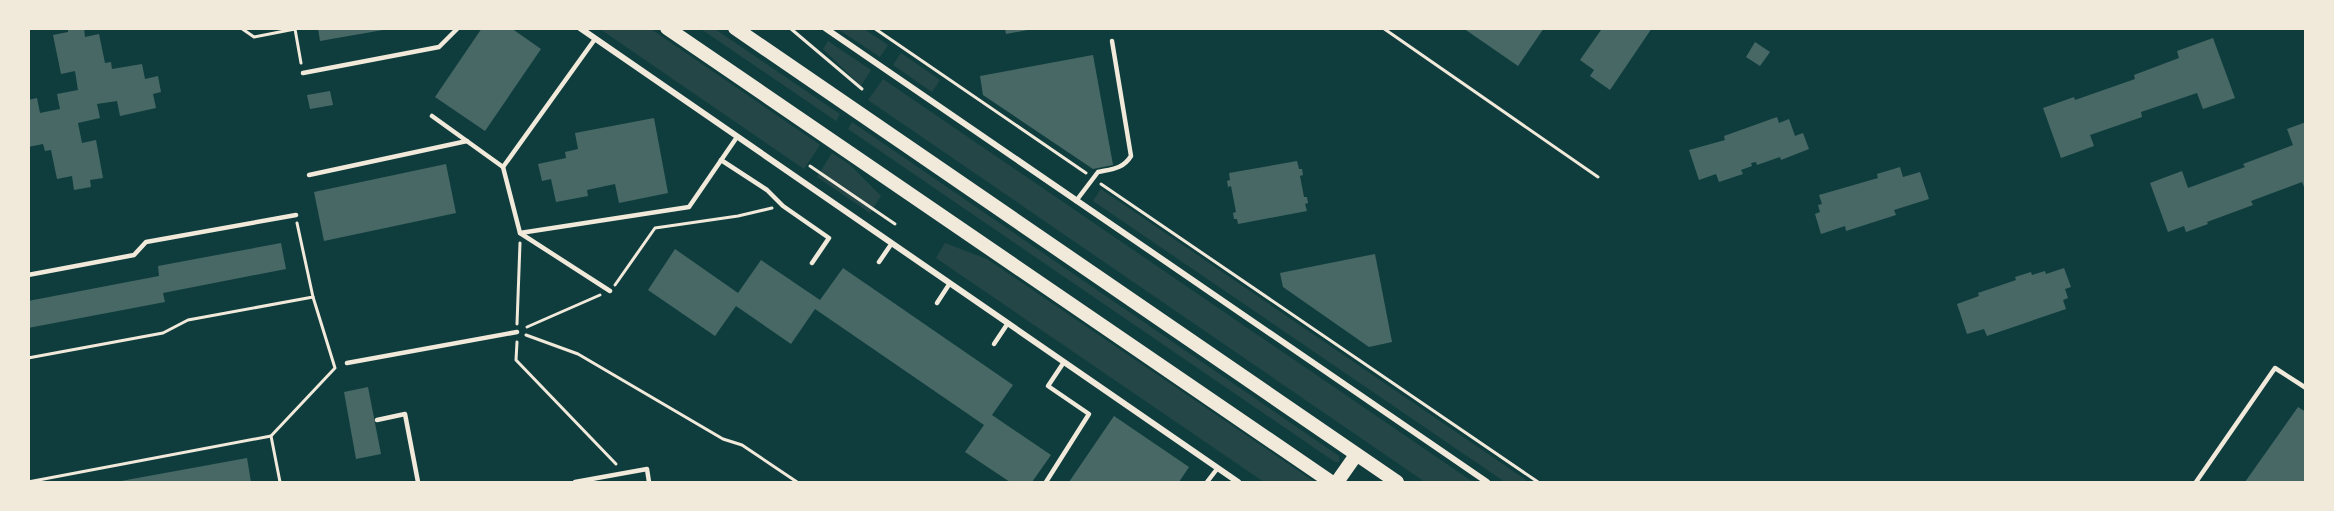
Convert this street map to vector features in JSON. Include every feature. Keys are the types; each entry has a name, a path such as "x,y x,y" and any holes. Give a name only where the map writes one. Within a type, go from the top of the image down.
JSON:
{"main road":[{"path":"667,28 1330,483"},
{"path":"735,28 1397,483"},
{"path":"1337,483 1356,454"}],"street":[{"path":"580,28 1238,483"},
{"path":"825,28 1487,483"}],"lane":[{"path":"303,73 439,47 458,28"},
{"path":"503,167 595,39"},
{"path":"1076,201 1098,172 1119,168 1126,164 1131,156 1112,41"},
{"path":"432,116 503,167 520,232 610,291"},
{"path":"520,232 689,207 737,137"},
{"path":"309,175 467,141"},
{"path":"721,160 767,190 783,206 829,238 812,263"},
{"path":"28,275 134,255 146,242 296,215"},
{"path":"879,262 892,243"},
{"path":"937,303 950,284"},
{"path":"994,344 1008,323"},
{"path":"347,363 517,332"},
{"path":"1046,483 1089,414 1048,386 1064,362"},
{"path":"2196,483 2275,368 2306,388"},
{"path":"377,420 405,414 418,483"},
{"path":"575,483 646,469 649,483"},
{"path":"1207,483 1217,469"}],"path":[{"path":"241,28 254,37 295,29 303,73"},
{"path":"790,28 862,89"},
{"path":"874,28 1538,483"},
{"path":"1383,28 1598,177"},
{"path":"810,166 894,224"},
{"path":"517,332 610,291 655,228 738,216 783,206"},
{"path":"28,482 271,436 335,368 313,297 296,215"},
{"path":"520,232 516,360 625,473"},
{"path":"28,358 163,333 188,320 313,297"},
{"path":"517,332 579,354 723,439 741,445 797,483"},
{"path":"271,436 280,483"}],"shaded area":[{"path":"600,29 651,29 820,145 804,169"},
{"path":"701,29 715,29 840,114 836,121"},
{"path":"838,29 864,29 888,45 880,57"},
{"path":"828,41 871,70 861,86 823,49"},
{"path":"901,53 940,80 932,92 893,65"},
{"path":"883,79 1473,482 1425,482 868,100"},
{"path":"852,122 1339,456 1339,462 1335,462 848,129"},
{"path":"832,153 850,165 881,196 870,213 817,177"},
{"path":"1101,189 1526,480 1524,482 1505,482 1093,201"},
{"path":"945,243 987,259 1315,482 1264,482 936,258"}],"building":[{"path":"68,28 84,28 85,37 99,34 105,63 111,62 112,69 142,64 145,79 158,76 161,92 153,94 156,108 120,116 117,101 97,104 100,118 78,123 82,143 96,140 103,178 90,180 91,187 74,190 72,176 57,179 51,150 45,151 43,144 28,147 28,100 37,98 40,113 60,109 57,94 78,90 75,71 61,74 53,35 68,32"},
{"path":"318,28 383,28 383,30 320,41"},
{"path":"482,28 511,28 541,49 485,131 435,97"},
{"path":"1005,28 1028,28 1028,30 1006,34"},
{"path":"1463,28 1544,28 1518,66"},
{"path":"1599,28 1652,28 1610,90 1590,76 1594,70 1580,60 1601,30"},
{"path":"2213,38 2235,98 2203,109 2197,93 2141,112 2142,117 2090,135 2094,146 2061,158 2043,108 2074,97 2075,100 2135,79 2134,75 2179,58 2177,51"},
{"path":"1755,42 1770,52 1760,66 1746,57"},
{"path":"1093,55 1113,165 1093,169 983,95 980,76"},
{"path":"330,91 333,105 310,109 307,95"},
{"path":"1777,117 1779,123 1789,119 1795,136 1803,133 1809,149 1781,160 1780,157 1757,165 1756,162 1751,163 1752,166 1741,170 1743,174 1719,182 1716,174 1699,180 1689,150 1725,140 1724,136"},
{"path":"654,118 668,193 619,203 615,184 587,190 588,196 556,202 551,179 542,181 538,164 566,158 565,152 578,149 575,133"},
{"path":"2306,122 2306,192 2302,182 2251,201 2253,205 2207,222 2208,224 2186,232 2184,226 2168,232 2150,183 2182,171 2188,188 2245,167 2243,164 2293,145 2287,129"},
{"path":"1297,161 1299,169 1302,169 1303,175 1300,176 1304,197 1307,197 1308,203 1305,204 1307,211 1238,224 1237,219 1234,219 1233,213 1236,212 1231,186 1228,187 1229,173"},
{"path":"446,164 456,213 324,241 314,192"},
{"path":"1900,167 1903,177 1920,172 1929,199 1894,210 1896,215 1846,231 1845,226 1821,234 1815,214 1820,212 1818,205 1822,204 1819,195 1878,178 1877,174"},
{"path":"281,243 286,269 163,293 165,302 28,328 28,301 159,276 158,266"},
{"path":"675,249 738,293 761,260 820,300 843,268 1013,385 992,415 1051,455 1032,482 1010,482 965,452 984,425 815,309 791,344 736,306 715,336 648,290"},
{"path":"1375,254 1392,342 1369,347 1283,287 1280,273"},
{"path":"2064,268 2071,287 2065,289 2068,298 2063,300 2066,309 1987,336 1984,329 1967,334 1957,304 1979,296 1978,293 2016,280 2015,277 2031,272 2032,275 2045,271 2046,274"},
{"path":"368,387 381,454 356,459 344,392"},
{"path":"2298,407 2306,412 2306,482 2245,482"},
{"path":"1114,416 1189,467 1179,482 1069,482"},
{"path":"247,458 251,482 121,482 121,481"}]}
